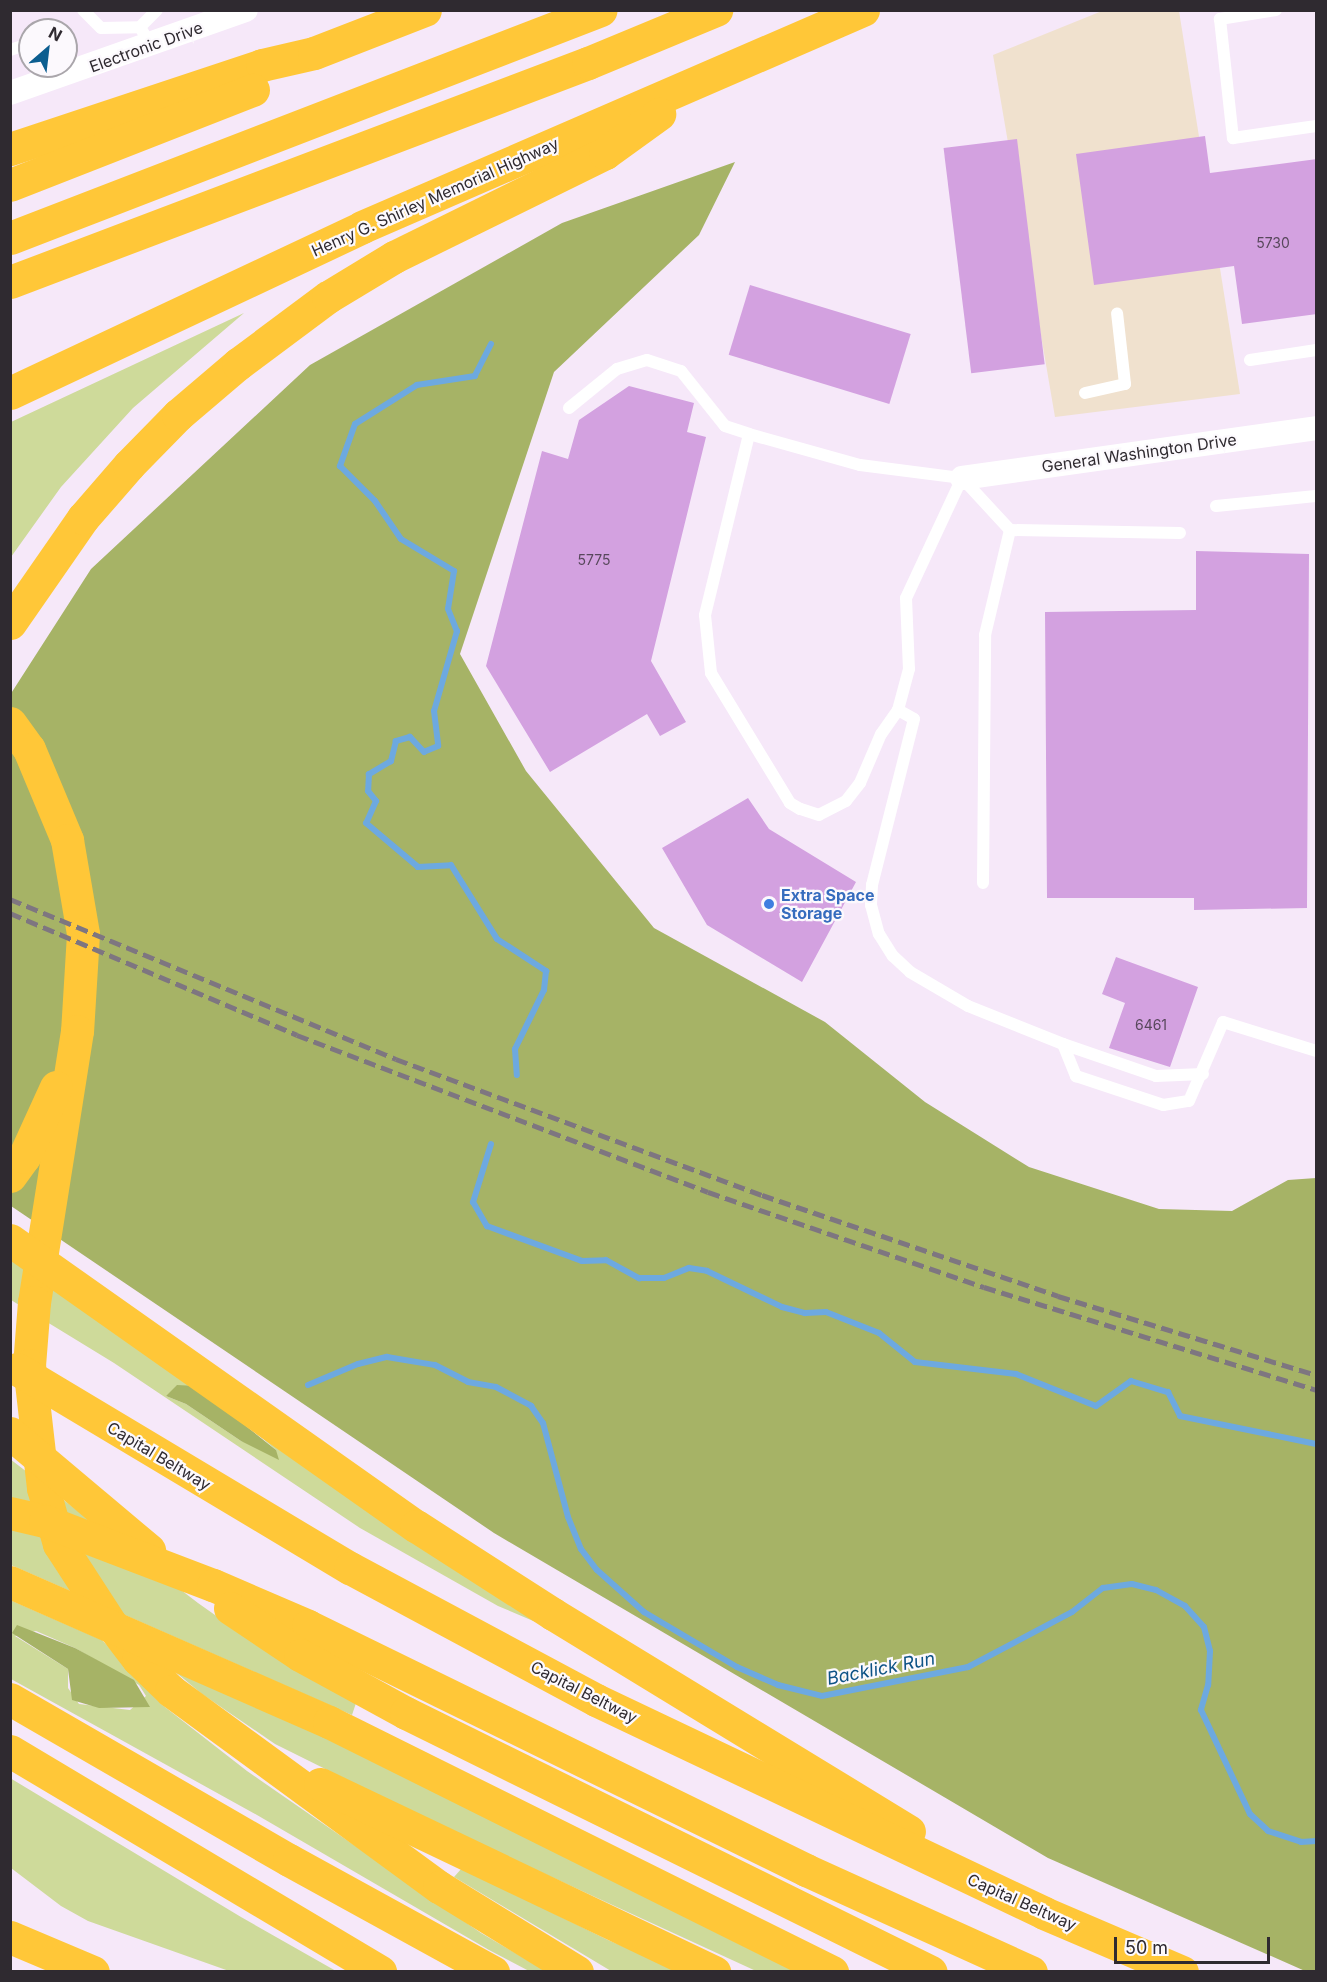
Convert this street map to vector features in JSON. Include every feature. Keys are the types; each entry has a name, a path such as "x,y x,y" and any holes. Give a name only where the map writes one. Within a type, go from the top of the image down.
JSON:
{"highway":[{"path":"10,149 262,65 314,53 425,10"},
{"path":"10,238 601,10"},
{"path":"10,282 716,10"},
{"name":"Henry G. Shirley Memorial Highway","path":"10,393 362,227 863,10"},
{"path":"10,185 266,84 314,53"},
{"path":"10,587 67,508 112,458 222,363 298,319 394,257 605,153 706,79"},
{"path":"10,296 155,228"},
{"path":"10,623 71,534 129,465 178,415 298,319"},
{"path":"10,723 29,749 49,791 67,840 78,889 83,934 77,1031 34,1302 29,1365 34,1438 43,1488 59,1544 111,1624 138,1659 171,1691 439,1887 577,1971"},
{"path":"10,1176 45,1114 77,1031"},
{"path":"10,1240 435,1538 553,1614 1044,1913"},
{"name":"Capital Beltway","path":"10,1365 350,1568 596,1700 1044,1913 1182,1971"},
{"path":"10,1433 130,1537 300,1655 406,1713 751,1886 931,1971"},
{"path":"10,1513 45,1521 202,1580 308,1626 806,1870 1031,1971"},
{"path":"10,1582 329,1722 832,1971"},
{"path":"171,1691 236,1738 301,1775 715,1971"},
{"path":"10,1699 289,1860 493,1971"},
{"path":"10,1751 380,1971"},
{"path":"10,1937 93,1971"}],"street":[{"name":"Electronic Drive","path":"78,62 145,37 246,10"},
{"name":"Electronic Drive","path":"10,93 37,78"},
{"name":"General Washington Drive","path":"962,478 1317,428"}],"lane":[{"path":"83,10 101,28 145,37 158,10"},
{"path":"1276,10 1220,19 1233,138 1317,126"},
{"path":"1085,393 1125,384 1118,313"},
{"path":"1250,360 1317,350"},
{"path":"569,408 617,369 633,362 665,363 693,383 725,426 860,465 962,478 1010,530 1180,533"},
{"path":"749,434 705,615 711,673 790,803 819,815 846,801 860,783 881,734 898,710 909,669 906,598 962,478"},
{"path":"1216,506 1317,496"},
{"path":"982,883 985,635 1010,530"},
{"path":"898,710 914,719 872,885 871,904 879,934 900,964 968,1006 1063,1044 1156,1076 1203,1074"},
{"path":"1063,1044 1076,1076 1163,1105 1189,1101 1203,1074 1223,1022 1317,1051"}],"shaded area":[{"path":"1102,11 1179,11 1240,394 1055,417 993,55"}],"green space":[{"path":"735,162 699,235 554,372 460,654 526,771 654,928 825,1022 925,1102 1029,1167 1159,1209 1232,1211 1288,1180 1316,1178 1316,1971 1305,1971 1048,1858 494,1533 11,1206 10,695 91,569 310,365 562,223"},
{"path":"244,313 133,408 61,487 11,557 11,422"},
{"path":"10,1255 196,1386 166,1396 186,1404 241,1441 276,1450 254,1431 538,1623 498,1606 360,1528 114,1363 11,1300"},
{"path":"177,1385 196,1386 276,1450 279,1460 241,1441 186,1404 166,1396"},
{"path":"10,1459 198,1603 256,1644 356,1703 352,1715 11,1565"},
{"path":"10,1600 102,1640 161,1704 247,1771 481,1933 546,1971 529,1971 489,1950 257,1815 11,1679","holes":["36,1631 75,1648 139,1685 146,1696 130,1710 79,1704 68,1688 68,1669 15,1636"]},
{"path":"17,1625 75,1648 134,1680 150,1707 99,1708 72,1700 68,1669 12,1633"},
{"path":"167,1665 421,1782 800,1971 756,1971 434,1823 275,1744 202,1694"},
{"path":"10,1778 241,1917 336,1971 229,1971 88,1921 61,1906 11,1868"},
{"path":"462,1868 608,1940 681,1971 611,1971 454,1877"}],"building":[{"path":"1205,136 1210,173 1317,159 1317,314 1242,324 1234,266 1094,285 1076,154"},
{"path":"1017,139 1045,364 971,373 944,148"},
{"path":"750,285 911,334 889,404 729,355"},
{"path":"629,386 694,403 687,432 706,437 651,661 686,722 660,736 647,714 550,772 486,666 542,451 568,459 579,420"},
{"path":"1196,551 1309,554 1307,908 1194,910 1194,898 1047,898 1045,612 1196,610"},
{"name":"Extra Space Storage","path":"748,798 769,829 856,882 802,982 707,925 662,848"},
{"path":"1116,957 1198,987 1170,1067 1109,1048 1125,1003 1102,994"}],"waterway":[{"path":"491,344 475,376 417,385 355,424 340,466 375,501 401,539 454,571 448,609 457,631 434,711 438,746 424,752 410,737 396,741 391,761 369,774 368,791 376,801 366,823 418,867 451,865 497,939 546,971 544,990 515,1049 517,1075"},
{"path":"491,1144 473,1202 487,1226 582,1261 606,1260 639,1278 664,1278 689,1268 707,1271 782,1307 805,1313 826,1312 879,1333 915,1362 1016,1374 1096,1406 1131,1381 1168,1392 1180,1416 1316,1444"},
{"name":"Backlick Run","path":"308,1385 358,1364 387,1357 435,1365 468,1382 496,1387 531,1406 543,1423 568,1517 581,1549 597,1570 644,1612 737,1667 778,1685 822,1696 968,1667 1072,1612 1103,1588 1132,1584 1156,1590 1185,1606 1204,1627 1210,1651 1208,1685 1201,1710 1250,1814 1268,1831 1301,1842 1316,1841"}],"railway":[{"path":"10,899 396,1059 762,1195 1058,1296 1316,1375"},
{"path":"10,913 297,1035 708,1192 984,1287 1316,1390"}],"place":[{"name":"Extra Space Storage","path":"769,904"}]}
